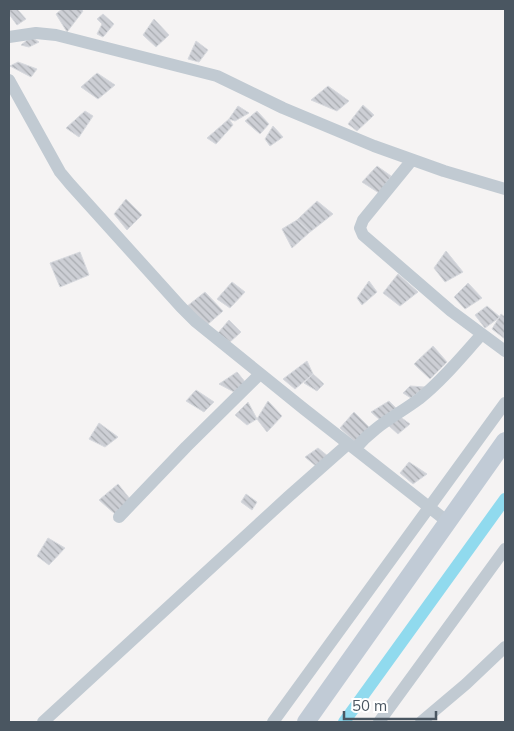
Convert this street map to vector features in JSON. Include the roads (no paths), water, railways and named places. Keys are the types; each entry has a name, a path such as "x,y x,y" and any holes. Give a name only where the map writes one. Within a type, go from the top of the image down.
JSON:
{"main road":[{"path":"306,722 505,441"}],"street":[{"path":"9,37 36,33 56,35 216,76 283,108 374,146 444,171 505,189"},
{"path":"9,80 53,160 70,184 181,307 195,321 260,374 448,522"},
{"path":"412,160 362,220 360,228 363,235 451,311 505,351"},
{"path":"43,722 288,497 352,446 433,386 482,334"},
{"path":"119,517 197,435 260,374"},
{"path":"273,722 505,403"},
{"path":"379,722 505,549"},
{"path":"421,722 466,684 505,647"}],"waterway":[{"path":"344,722 505,499"}]}
